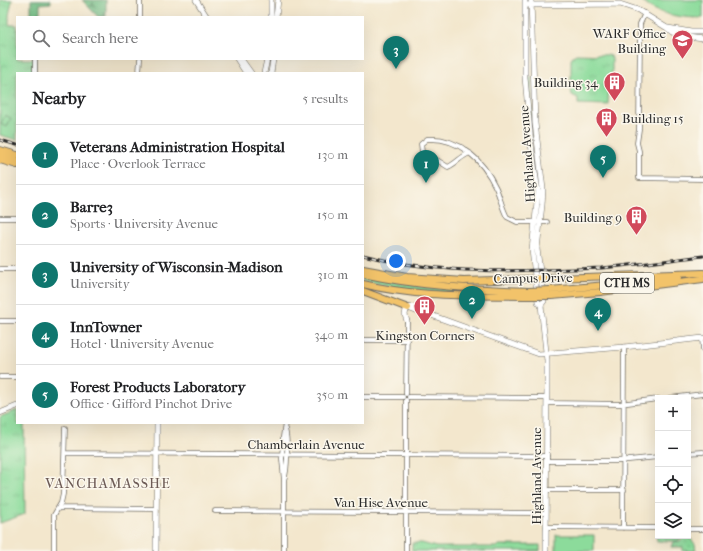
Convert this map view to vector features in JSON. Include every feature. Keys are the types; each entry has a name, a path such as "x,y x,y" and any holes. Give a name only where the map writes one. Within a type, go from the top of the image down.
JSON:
{"main road":[{"path":"0,150 16,155"},
{"path":"0,155 16,161"},
{"path":"0,160 16,165"},
{"path":"364,269 400,276 464,281 703,273"},
{"name":"Campus Drive","path":"550,293 703,273"},
{"name":"Campus Drive","path":"364,274 438,286 530,293"},
{"name":"Campus Drive","path":"364,284 393,291 432,295 600,292 703,280"},
{"path":"364,291 408,308"}],"street":[{"path":"140,0 140,16"},
{"path":"196,0 206,16"},
{"path":"271,0 271,16"},
{"path":"276,16 278,0"},
{"path":"528,3 620,4 632,7 645,13 680,36 703,39"},
{"name":"Highland Avenue","path":"528,3 535,123 543,189 537,249 539,278"},
{"name":"Highland Avenue","path":"528,3 525,77 531,144 538,192 532,250 544,301 541,304 546,354 546,551"},
{"path":"645,13 640,24 639,129 637,143 639,151 639,178 703,178"},
{"path":"667,28 691,32 703,32"},
{"path":"35,60 35,72"},
{"path":"139,72 140,60"},
{"path":"238,60 245,72"},
{"path":"242,60 250,72"},
{"path":"264,72 267,60"},
{"path":"271,72 273,60"},
{"path":"470,153 462,156 448,167 437,160 423,155 421,144 427,139 443,140 462,147 470,153 480,163 496,187 507,217 517,222 547,222"},
{"path":"0,218 16,218"},
{"path":"0,269 16,269"},
{"path":"408,308 418,307 428,311 431,314 537,354 624,347 702,338 703,349"},
{"path":"408,308 426,315 431,314"},
{"path":"406,551 407,340 405,312 408,308"},
{"path":"406,321 410,314 418,312"},
{"path":"0,321 16,321"},
{"path":"364,340 407,340"},
{"path":"623,528 624,347"},
{"path":"0,377 16,377"},
{"path":"691,395 703,394"},
{"path":"364,397 624,403 655,399"},
{"path":"0,413 16,406"},
{"path":"156,551 157,424"},
{"path":"284,424 286,436 284,454 286,473 284,480 284,551"},
{"path":"54,551 54,515 61,502 63,494 65,428"},
{"path":"691,453 703,452"},
{"name":"Chamberlain Avenue","path":"65,453 407,455 624,461 655,457"},
{"path":"546,490 624,490"},
{"path":"58,508 156,509"},
{"name":"Van Hise Avenue","path":"215,511 546,513"},
{"path":"546,527 655,528"},
{"path":"691,529 703,529"}],"green space":[{"path":"0,0 12,0 9,25 16,25 16,60 35,60 35,72 16,72 16,140 0,135"},
{"path":"31,0 51,0 51,3 40,4 40,16 31,16"},
{"path":"82,0 106,0 106,16 97,16"},
{"path":"640,0 703,0 703,18 670,15 646,5"},
{"path":"576,54 611,56 612,84 609,84 608,105 578,104 578,98 572,95 571,60"},
{"path":"531,77 532,119 534,145 528,78"},
{"path":"5,115 11,118 7,127 1,124"},
{"path":"364,278 478,293 435,292 364,281"},
{"path":"16,410 16,424 24,424 25,514 0,523 0,417"},
{"path":"556,535 594,535 594,551 556,551"},
{"path":"657,539 680,539 677,541 657,541"},
{"path":"682,539 691,539 695,544 696,551 683,551 683,547 671,547 673,542 680,541"},
{"path":"412,543 422,543 436,547 540,545 540,551 412,551"}],"railway":[{"path":"0,140 16,145"},
{"path":"364,255 431,267 500,271 601,268 703,256"}],"place":[{"name":"WARF Office Building","path":"682,60"},
{"name":"University of Wisconsin-Madison","path":"396,69"},
{"name":"Building 34","path":"614,102"},
{"name":"Building 15","path":"606,138"},
{"name":"Forest Products Laboratory","path":"603,178"},
{"name":"Veterans Administration Hospital","path":"426,183"},
{"name":"Building 9","path":"637,236"},
{"name":"Barre3","path":"472,319"},
{"name":"Kingston Corners","path":"425,326"},
{"name":"InnTowner","path":"598,331"}],"district":[{"name":"VANCHAMASSHE","path":"108,483"}]}
